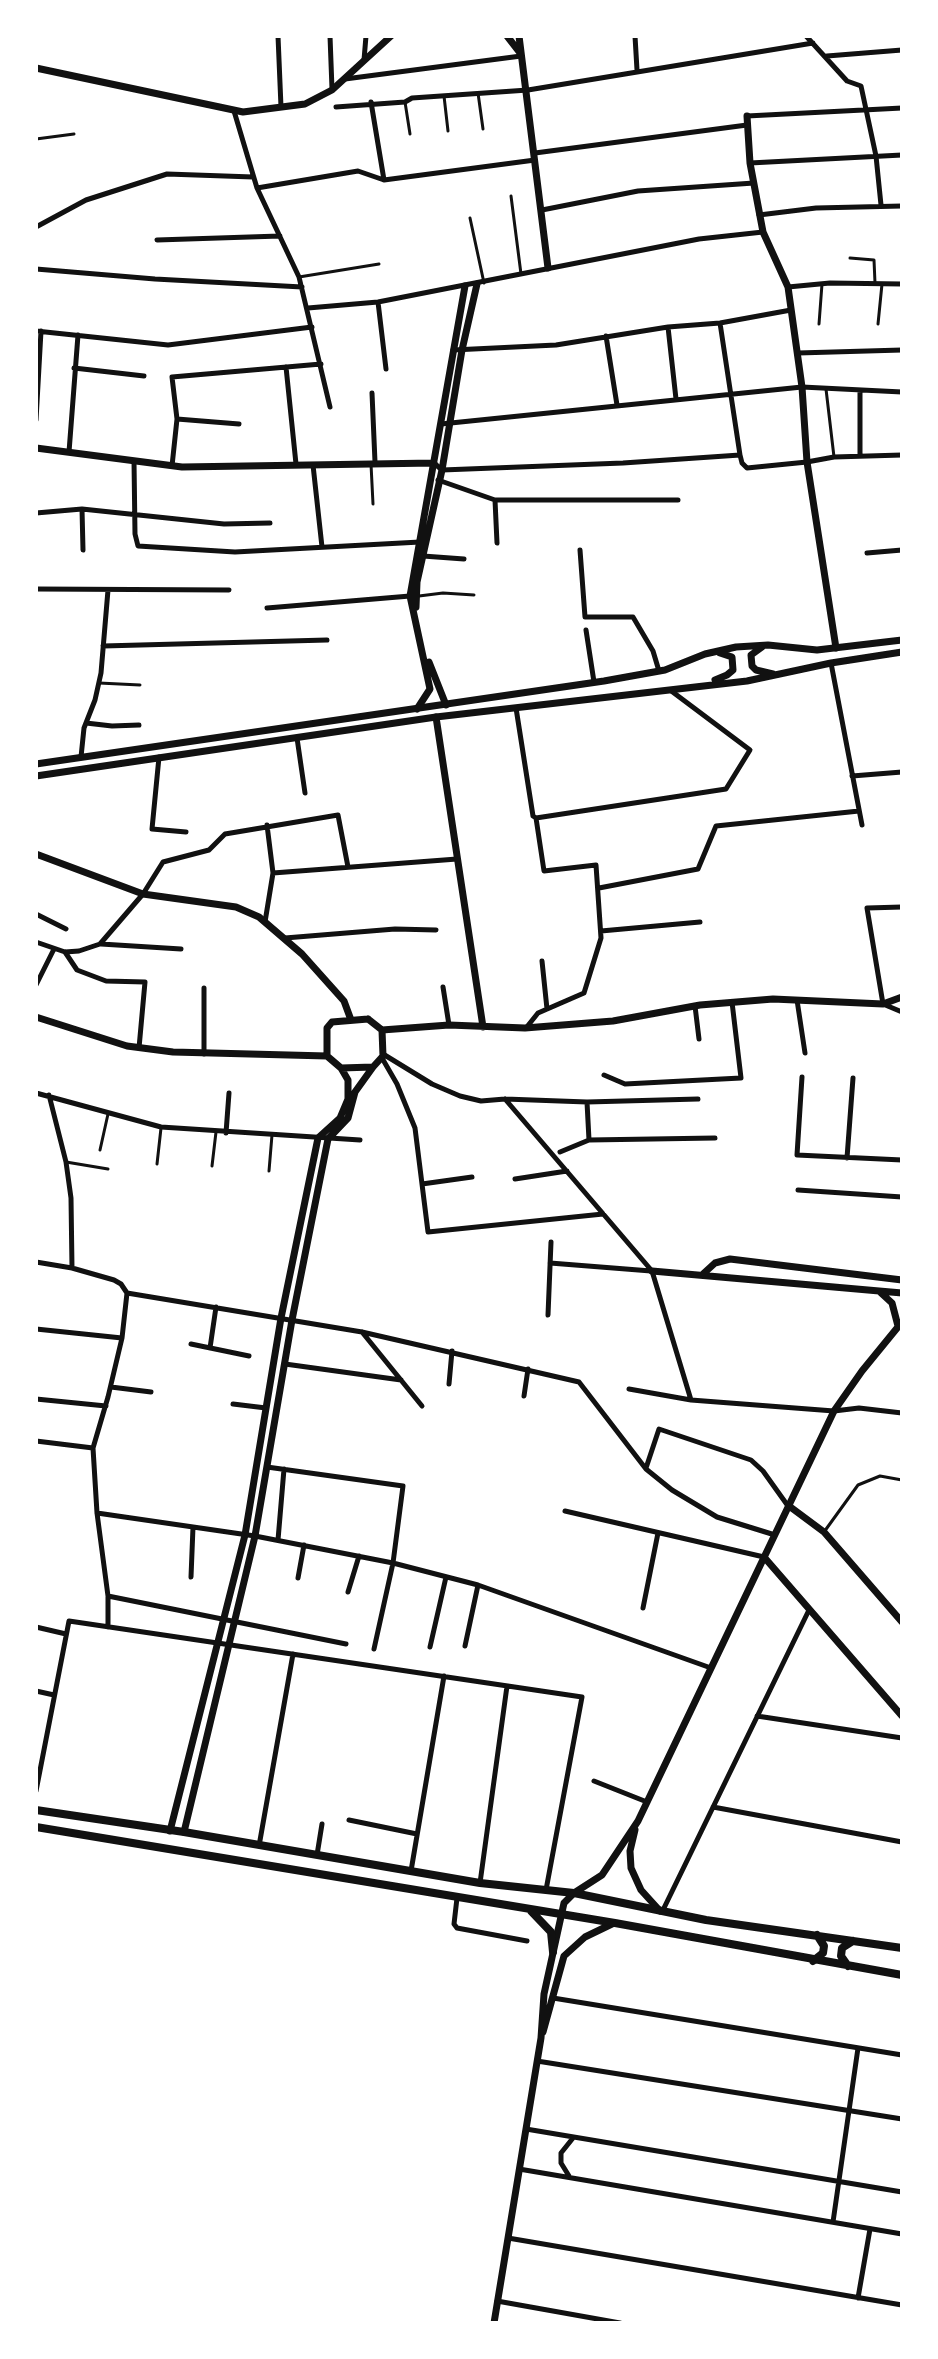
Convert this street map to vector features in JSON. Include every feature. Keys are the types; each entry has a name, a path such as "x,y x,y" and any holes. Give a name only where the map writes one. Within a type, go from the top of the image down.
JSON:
{"main road":[{"path":"36,1810 480,1883 574,1893 662,1913 902,1948"},
{"path":"36,1827 615,1923 902,1975"},
{"path":"527,1908 540,1917 551,1932 553,1952"},
{"path":"812,1961 819,1958 824,1946 817,1935"},
{"path":"849,1967 844,1962 842,1948 854,1941"}],"street":[{"path":"278,36 281,107"},
{"path":"330,36 332,90"},
{"path":"364,61 366,36"},
{"path":"36,68 243,112 305,104 332,90 391,36"},
{"path":"507,36 522,56"},
{"path":"519,36 548,268"},
{"path":"635,36 637,70"},
{"path":"806,36 847,81 861,86 876,156 881,205"},
{"path":"336,107 528,90 813,43"},
{"path":"826,56 902,50"},
{"path":"344,79 522,56"},
{"path":"371,102 384,180"},
{"path":"257,188 358,171 384,180 747,121 902,108"},
{"path":"233,110 257,188 299,277 330,407"},
{"path":"747,121 750,163 763,232 788,287 802,387 807,462 836,648"},
{"path":"750,163 902,155"},
{"path":"36,227 86,200 167,174 253,177"},
{"path":"542,210 638,191 754,183"},
{"path":"759,215 816,208 902,206"},
{"path":"308,308 378,302 699,239 763,232"},
{"path":"157,240 280,236"},
{"path":"36,269 302,287"},
{"path":"417,709 430,689 413,596 435,479 434,463 441,424 458,350 480,284"},
{"path":"788,287 902,284"},
{"path":"435,479 442,470 451,424 465,286"},
{"path":"378,302 386,369"},
{"path":"458,350 556,345 791,310"},
{"path":"720,323 740,455 747,468 834,457 902,455"},
{"path":"36,420 39,331 168,345 312,327"},
{"path":"668,327 676,399"},
{"path":"69,452 78,335"},
{"path":"606,336 617,405"},
{"path":"797,353 902,350"},
{"path":"172,466 177,419 172,377 321,364"},
{"path":"286,367 296,464"},
{"path":"74,368 144,376"},
{"path":"441,424 802,387 902,392"},
{"path":"860,392 860,455"},
{"path":"372,393 373,462"},
{"path":"177,419 239,424"},
{"path":"36,448 172,466 373,462 434,463 442,470 740,455"},
{"path":"134,461 138,546 235,552 422,542"},
{"path":"313,464 322,547"},
{"path":"435,479 495,500 678,500"},
{"path":"495,500 497,543"},
{"path":"82,509 83,550"},
{"path":"36,513 82,509 224,524 270,523"},
{"path":"422,542 423,556 413,596 429,664 446,705"},
{"path":"580,550 584,616 633,617 653,651 659,671"},
{"path":"867,553 902,550"},
{"path":"423,556 464,559"},
{"path":"36,589 229,590"},
{"path":"81,758 86,723 99,683 108,590"},
{"path":"267,608 413,596"},
{"path":"586,630 594,682"},
{"path":"103,646 327,640"},
{"path":"36,764 594,682 659,671 705,654 736,647 768,645 817,650 902,640"},
{"path":"768,645 752,653 752,666 765,673 785,675"},
{"path":"36,776 436,717 785,675 831,663 902,652"},
{"path":"701,684 731,674 734,665 732,657 727,654 705,654"},
{"path":"831,663 862,825"},
{"path":"536,818 726,789 750,750 669,689"},
{"path":"515,707 544,871 596,865 601,931 584,993 538,1013 525,1028"},
{"path":"436,717 483,1027"},
{"path":"86,723 139,725"},
{"path":"297,737 305,793"},
{"path":"199,741 197,746 201,751"},
{"path":"159,757 152,829 186,832"},
{"path":"852,776 902,772"},
{"path":"599,888 698,869 716,826 859,811"},
{"path":"100,944 143,894 163,862 209,850 225,834 338,815 348,867"},
{"path":"265,922 273,873 267,825"},
{"path":"36,854 143,894 236,907 259,917 302,954 344,1001 351,1020"},
{"path":"273,873 457,859"},
{"path":"883,1004 867,908 902,907"},
{"path":"36,914 66,929"},
{"path":"601,931 700,922"},
{"path":"284,938 395,929 436,930"},
{"path":"36,942 65,952 100,944 181,949"},
{"path":"36,985 54,949"},
{"path":"65,952 77,970 106,981 145,982 139,1048"},
{"path":"542,961 547,1009"},
{"path":"443,987 449,1025"},
{"path":"204,988 204,1055"},
{"path":"883,1004 902,997"},
{"path":"797,1000 805,1053"},
{"path":"327,1056 329,1024 351,1020 370,1020 382,1030 449,1025 525,1028 613,1021 695,1005 797,1000 883,1004 902,1012"},
{"path":"604,1075 625,1084 741,1078 731,1002"},
{"path":"695,1005 699,1039"},
{"path":"36,1017 139,1048 204,1055 327,1056 341,1068 348,1080 345,1108 340,1118 318,1138 281,1318 245,1535 170,1831"},
{"path":"382,1030 382,1056 415,1128 428,1232 603,1214"},
{"path":"184,1832 255,1536 292,1320 328,1139 348,1118 355,1092 382,1056"},
{"path":"382,1056 432,1084 481,1101 698,1099"},
{"path":"341,1068 373,1067"},
{"path":"802,1077 797,1155 902,1160"},
{"path":"847,1158 853,1078"},
{"path":"36,1093 161,1127 360,1140"},
{"path":"226,1133 229,1093"},
{"path":"49,1095 66,1162 71,1198 72,1268"},
{"path":"505,1099 652,1271 691,1400"},
{"path":"587,1102 589,1140"},
{"path":"560,1152 589,1140 715,1138"},
{"path":"515,1179 567,1171"},
{"path":"422,1184 472,1177"},
{"path":"798,1190 902,1197"},
{"path":"548,1315 551,1242"},
{"path":"703,1274 715,1263 730,1259 902,1280"},
{"path":"36,1262 114,1280 127,1293 122,1338 93,1448 97,1513 108,1596 108,1627"},
{"path":"550,1263 902,1293"},
{"path":"541,2038 540,2020 564,1902 602,1875 638,1821 834,1411 900,1324 892,1303 878,1291"},
{"path":"127,1293 362,1332 579,1382 646,1469 672,1490 717,1517 775,1535"},
{"path":"210,1348 216,1307"},
{"path":"36,1329 122,1338"},
{"path":"362,1332 422,1406"},
{"path":"890,1335 902,1338"},
{"path":"191,1344 249,1356"},
{"path":"449,1384 452,1351"},
{"path":"285,1364 401,1380"},
{"path":"524,1396 528,1369"},
{"path":"111,1387 151,1392"},
{"path":"629,1389 691,1400 902,1413"},
{"path":"36,1399 106,1406"},
{"path":"233,1404 266,1408"},
{"path":"646,1469 659,1429 751,1460 789,1506 824,1532 902,1622"},
{"path":"36,1441 93,1448"},
{"path":"267,1467 403,1486 393,1563 374,1649"},
{"path":"278,1540 284,1469"},
{"path":"565,1511 764,1557 902,1716"},
{"path":"97,1513 255,1536 393,1563 478,1585 711,1668"},
{"path":"191,1577 193,1527"},
{"path":"643,1608 658,1533"},
{"path":"298,1578 304,1545"},
{"path":"348,1592 359,1556"},
{"path":"430,1647 446,1577"},
{"path":"465,1646 478,1585"},
{"path":"108,1596 346,1644"},
{"path":"638,1821 630,1851 631,1868 641,1890 662,1913 809,1609"},
{"path":"36,1791 69,1621 582,1697 546,1891"},
{"path":"36,1627 66,1634"},
{"path":"259,1846 293,1654"},
{"path":"410,1872 444,1676"},
{"path":"480,1883 507,1685"},
{"path":"36,1691 54,1695"},
{"path":"757,1716 902,1738"},
{"path":"594,1781 647,1802"},
{"path":"713,1807 902,1842"},
{"path":"349,1820 417,1834"},
{"path":"316,1856 322,1824"},
{"path":"457,1897 454,1924 457,1928 527,1941"},
{"path":"494,2323 541,2038 559,1968 569,1950 585,1937 615,1923"},
{"path":"553,1998 902,2055"},
{"path":"833,2222 858,2048"},
{"path":"537,2061 902,2119"},
{"path":"526,2129 902,2192"},
{"path":"572,2178 564,2172 561,2153 574,2137"},
{"path":"519,2169 902,2234"},
{"path":"858,2298 870,2229"},
{"path":"508,2238 902,2305"},
{"path":"497,2301 620,2323"}],"lane":[{"path":"478,93 483,129"},
{"path":"444,96 448,131"},
{"path":"405,102 410,134"},
{"path":"36,139 74,134"},
{"path":"511,196 521,274"},
{"path":"470,218 480,284"},
{"path":"850,258 874,260 878,283 878,324"},
{"path":"299,277 379,264"},
{"path":"819,324 822,284"},
{"path":"826,389 834,457"},
{"path":"373,462 373,504"},
{"path":"413,596 443,593 474,595"},
{"path":"99,683 140,685"},
{"path":"100,1150 108,1112"},
{"path":"157,1164 161,1127"},
{"path":"212,1166 216,1132"},
{"path":"269,1171 272,1135"},
{"path":"66,1162 108,1169"},
{"path":"824,1532 858,1485 880,1476 902,1480"}]}
